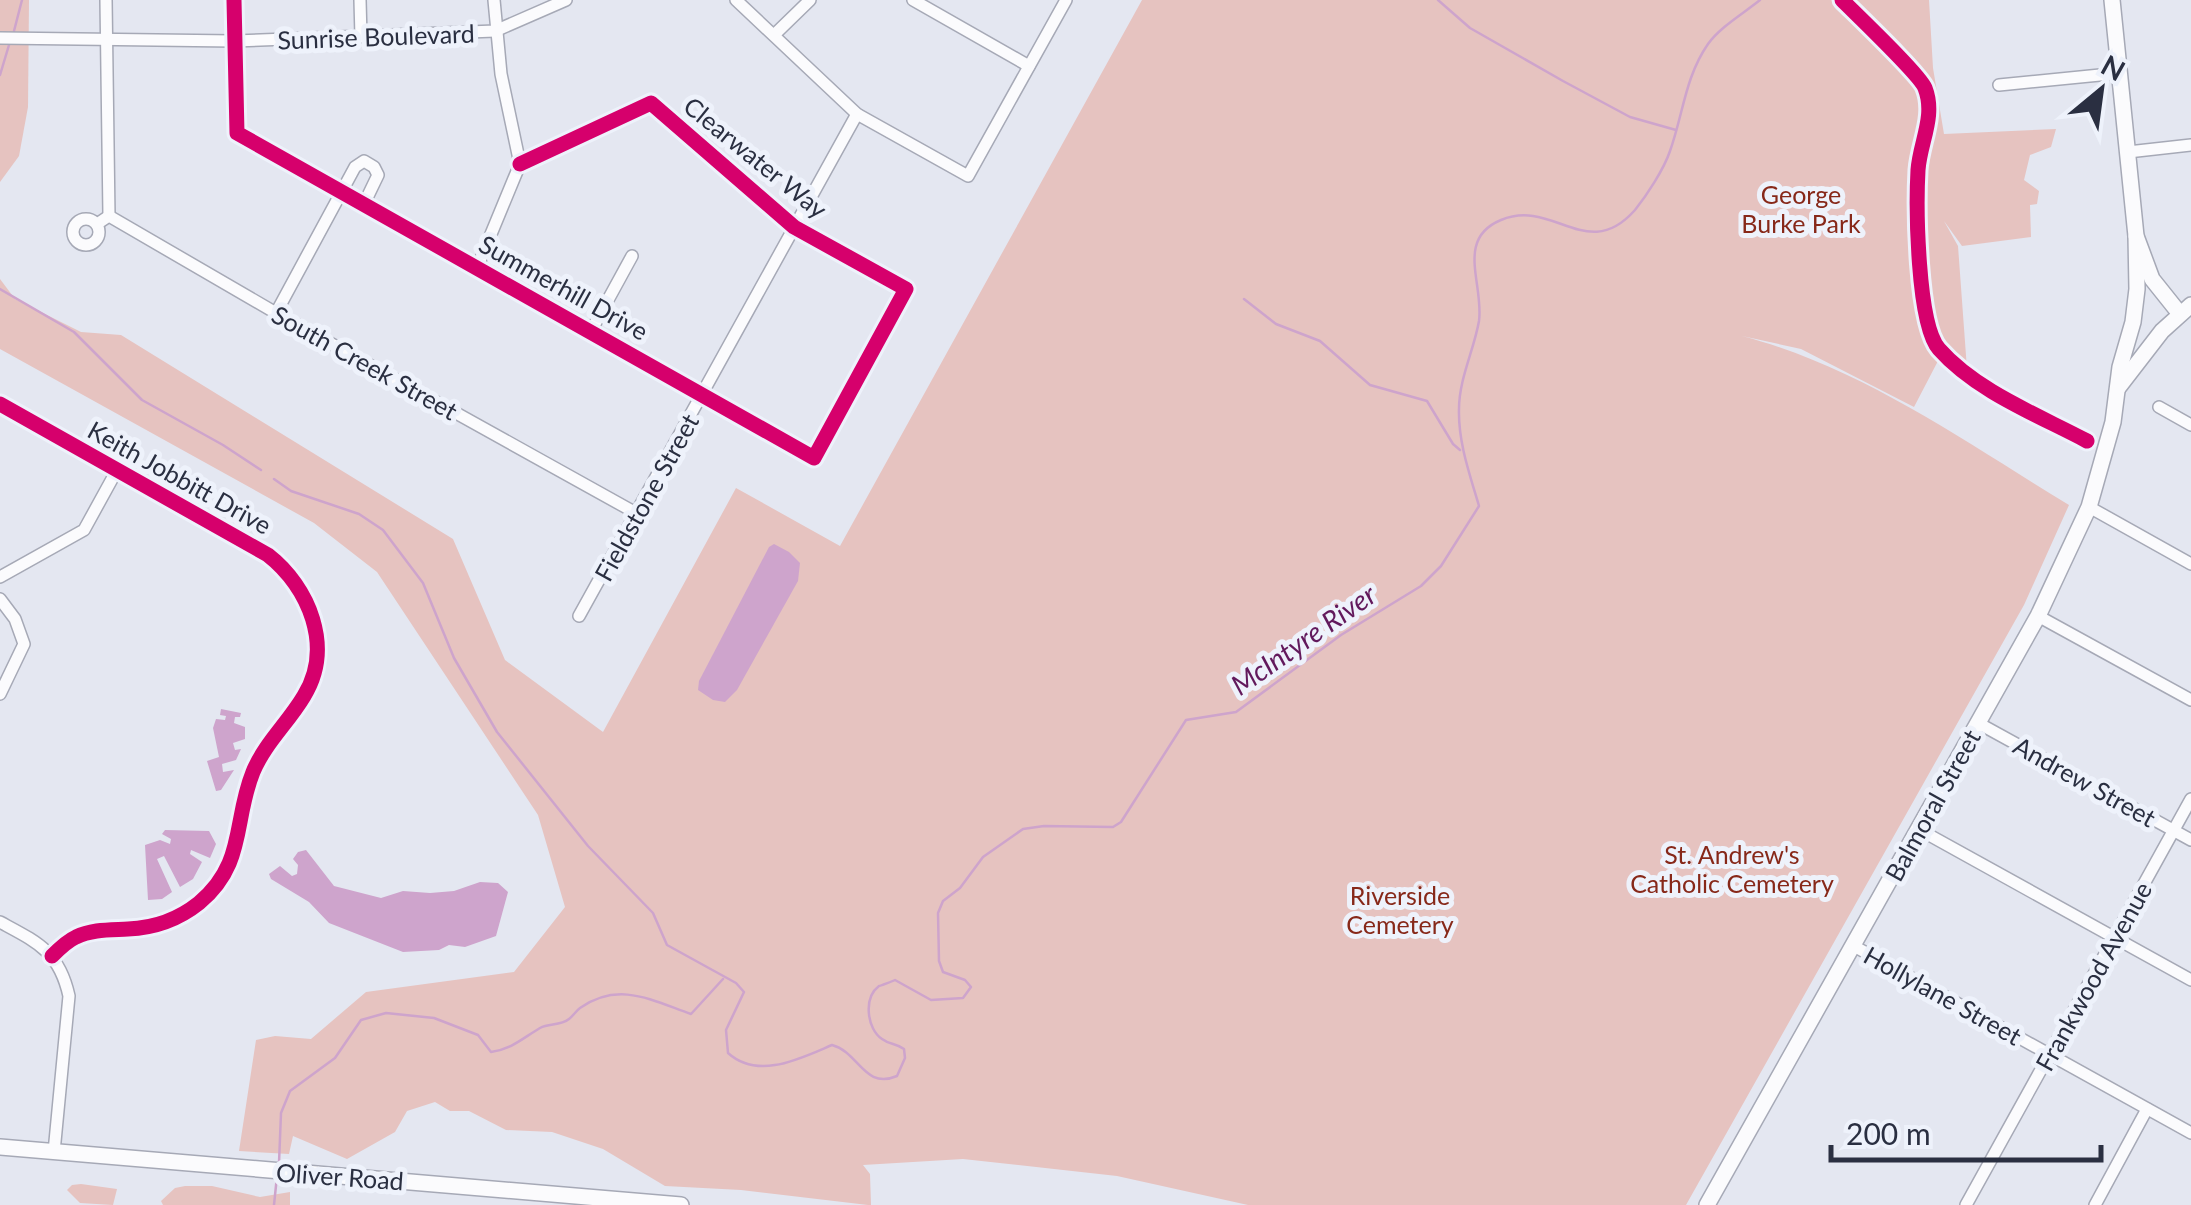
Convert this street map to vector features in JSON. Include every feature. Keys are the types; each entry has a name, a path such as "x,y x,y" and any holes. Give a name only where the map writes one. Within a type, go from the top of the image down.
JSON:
{"main road":[{"path":"2112,0 2136,236 2152,279 2187,316 2162,332 2118,388"},
{"name":"Balmoral Street","path":"1707,1205 2038,616 2089,507 2136,302 2136,236"},
{"name":"Oliver Road","path":"0,1147 681,1205"}],"street":[{"path":"97,224 109,216 106,0"},
{"name":"Summerhill Drive","path":"234,0 236,132 814,458 906,289"},
{"path":"360,0 360,38"},
{"path":"478,268 520,164 495,32 494,0"},
{"name":"Sunrise Boulevard","path":"0,38 234,40 495,32 549,3 566,0"},
{"path":"736,0 856,114 968,176 1066,0"},
{"path":"774,35 810,0"},
{"path":"913,0 1029,66"},
{"path":"1999,85 2120,74"},
{"name":"Clearwater Way","path":"520,164 651,103 794,227 906,289"},
{"name":"Fieldstone Street","path":"579,616 856,114"},
{"path":"2128,152 2191,144"},
{"path":"276,313 358,163 369,164 378,176 364,204"},
{"name":"South Creek Street","path":"109,216 636,514"},
{"path":"592,331 632,256"},
{"name":"Keith Jobbitt Drive","path":"0,404 268,555 297,582 310,607 317,643 308,690 253,772 239,838 213,889 198,904 159,924 77,936 52,956"},
{"path":"2158,407 2191,425"},
{"path":"0,577 84,530 117,470"},
{"path":"2089,507 2191,564"},
{"path":"0,599 16,619 24,644 0,694"},
{"path":"2038,616 2191,700"},
{"name":"Andrew Street","path":"1978,723 2191,840"},
{"name":"Frankwood Avenue","path":"1966,1205 2191,799"},
{"path":"1920,830 2191,980"},
{"path":"0,922 52,956 60,966 68,996 54,1152"},
{"name":"Hollylane Street","path":"1852,945 2191,1134"},
{"path":"2095,1205 2147,1110"}],"green space":[{"path":"0,0 29,0 28,107 19,156 0,182"},
{"path":"1142,0 1929,0 1933,68 1944,134 2056,129 2051,147 2030,155 2024,180 2039,191 2037,204 2030,205 2031,237 1962,246 1944,221 1958,246 1967,369 1939,359 1914,407 1801,349 1742,336 1870,386 2069,505 2024,605 1686,1205 1248,1205 1117,1176 963,1159 863,1165 870,1174 868,1205 741,1190 665,1186 603,1149 552,1132 506,1130 469,1111 450,1111 435,1102 407,1111 395,1132 347,1159 293,1136 289,1154 239,1151 256,1040 275,1036 311,1039 366,992 514,972 565,907 538,815 377,572 314,523 0,349 0,279 15,299 81,332 121,335 453,539 505,660 603,732 736,488 840,546"},
{"path":"81,1184 117,1189 113,1205 80,1203 67,1190"},
{"path":"212,1186 260,1197 290,1192 290,1205 163,1205 161,1201 175,1188"}],"shaded area":[{"path":"774,544 800,563 798,581 737,690 725,702 713,700 698,690 699,681"},
{"path":"221,709 241,713 234,723 245,727 245,739 233,743 235,750 241,749 236,760 222,764 223,772 234,770 221,790 216,791 207,761 219,757 213,728 216,719 225,720"},
{"path":"165,830 209,831 216,844 210,858 191,850 190,854 202,862 193,879 180,887 164,856 157,859 172,892 162,899 148,900 145,845 160,840 170,844 171,839 162,834"},
{"path":"306,850 334,886 381,898 403,891 454,891 480,882 498,883 508,892 496,936 465,947 449,945 439,950 403,952 329,923 309,902 269,874 280,866 292,876 297,874 298,865 293,859"}],"waterway":[{"path":"14,31 22,0"},
{"path":"1438,0 1470,28 1563,81 1630,117 1676,130"},
{"name":"McIntyre River","path":"274,479 291,491 359,514 383,530 423,583 454,658 497,732 588,846 653,913 667,945 736,983 744,992 726,1030 728,1053 740,1061 765,1066 793,1061 832,1045 877,1078 897,1076 905,1058 904,1049 885,1041 873,1028 871,998 879,986 895,980 931,1000 963,998 971,987 965,980 943,972 939,961 938,913 943,901 960,888 983,857 1023,829 1113,827 1121,822 1186,720 1236,712 1341,635 1421,586 1441,566 1479,506 1459,421 1461,387 1479,321 1475,264 1479,239 1487,228 1520,215 1585,231 1618,225 1635,210 1664,166 1689,83 1708,44 1760,0"},
{"path":"0,75 9,45"},
{"path":"0,289 74,332 142,400 261,470"},
{"path":"1244,299 1276,324 1320,341 1370,385 1427,401 1460,450"},
{"name":"McIntyre River","path":"279,1163 281,1113 290,1091 335,1058 361,1020 386,1013 434,1018 478,1035 491,1052 511,1046 543,1026 566,1021 580,1008 608,996 622,994 649,999 691,1014 723,979"},
{"name":"McIntyre River","path":"274,1205 277,1176"}],"cycle path":[{"path":"234,0 237,133 814,458 906,289 794,227 651,103 520,164"},
{"path":"1842,0 1912,71 1928,98 1918,170 1918,236 1926,316 1939,349 1989,390 2087,441"},
{"path":"0,404 268,555 295,584 313,619 317,638 313,677 253,772 231,857 214,888 191,909 166,922 82,934 52,956"}],"park label":[{"name":"George Burke Park","path":"1801,208"},
{"name":"St. Andrew's Catholic Cemetery","path":"1732,868"},
{"name":"Riverside Cemetery","path":"1400,910"}]}
